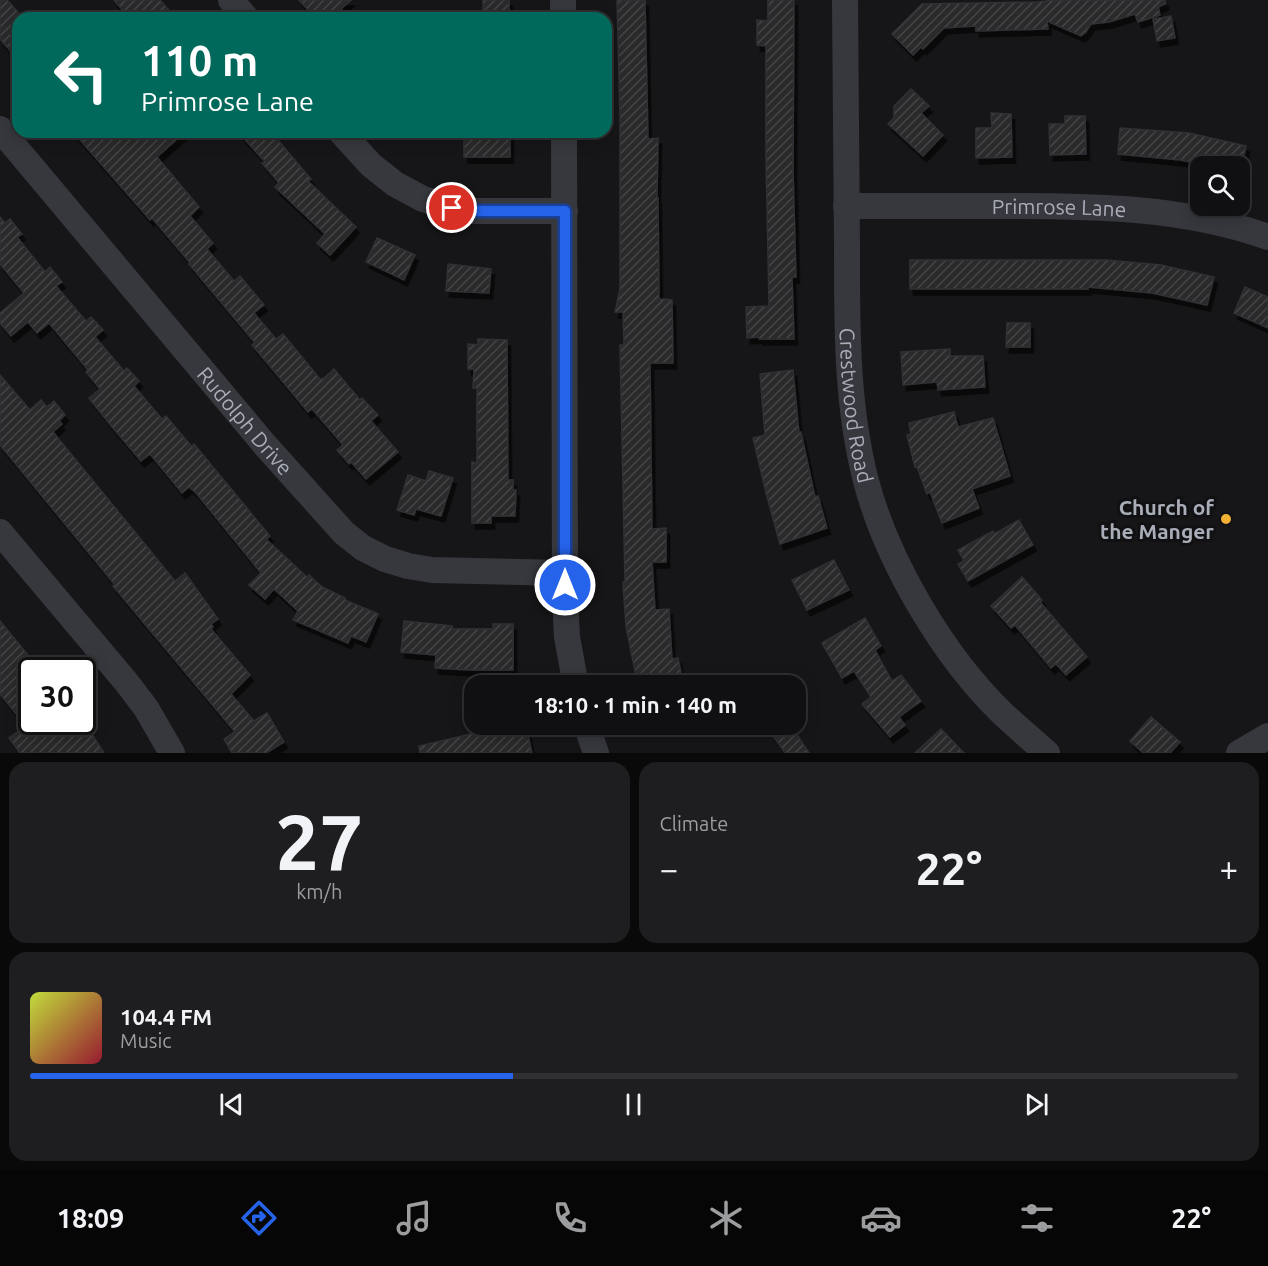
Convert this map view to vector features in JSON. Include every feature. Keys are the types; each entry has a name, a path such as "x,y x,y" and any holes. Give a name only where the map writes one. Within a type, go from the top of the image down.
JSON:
{"street":[{"path":"231,0 241,12"},
{"name":"Crestwood Road","path":"845,0 847,353 859,446 866,480 876,513 900,567 918,603 937,633 1002,713 1047,753"},
{"name":"Rudolph Drive","path":"0,129 265,445 350,538 363,548 385,559 432,570 565,573"},
{"path":"346,138 370,165 395,184 423,199 465,211 565,211"},
{"path":"564,138 565,573 567,637 574,675"},
{"name":"Primrose Lane","path":"846,206 1127,208 1190,217 1268,237"},
{"path":"0,532 127,682 146,708 172,753"},
{"path":"590,735 596,753"},
{"path":"1239,753 1268,736"}],"building":[{"path":"0,0 7,0 18,12 12,12 12,53 0,39"},
{"path":"114,0 160,0 171,12 124,12"},
{"path":"299,0 351,0 341,9 343,12 310,12"},
{"path":"483,0 509,0 509,12 483,12"},
{"path":"617,0 645,0 648,139 658,138 659,299 672,300 673,363 650,363 652,529 666,528 666,562 652,562 655,610 669,609 672,659 678,658 682,675 636,675 626,627 623,582 625,582 620,345 624,345 623,312 615,312 620,289"},
{"path":"768,0 794,0 793,170 796,277 792,277 794,339 747,338 746,307 769,306 766,46 757,45 757,20 768,21"},
{"path":"1054,0 1165,0 1165,4 1158,7 1160,15 1138,22 1135,14 1109,22 1091,24 1081,36 1047,21 1048,29 976,31 976,26 944,28 923,49 921,47 913,55 892,34 922,4"},
{"path":"1171,16 1175,38 1157,41 1153,19"},
{"path":"911,89 929,106 921,113 943,135 923,156 888,124 894,118 894,106"},
{"path":"991,113 1011,114 1012,157 976,158 976,128 992,128"},
{"path":"1065,116 1085,116 1086,154 1050,155 1049,124 1065,124"},
{"path":"1120,128 1189,133 1246,146 1244,156 1190,156 1190,162 1118,154"},
{"path":"78,138 178,138 157,157 199,207 190,216 213,243 207,249 234,281 240,276 264,305 254,313 276,339 283,334 320,379 334,369 360,400 362,398 378,415 371,421 398,452 366,479 351,462 349,464 337,450 343,445 312,409 308,412 252,345 255,343 190,263 152,218 150,220"},
{"path":"243,138 276,138 311,179 308,181 356,227 330,255 317,243 325,234 275,187 279,183 262,163 266,163"},
{"path":"464,138 510,138 510,157 464,157"},
{"path":"0,217 5,223 10,219 22,234 17,237 45,272 50,267 62,282 56,286 86,321 91,317 103,330 95,337 124,371 127,368 139,381 134,386 162,419 166,416 192,447 194,444 270,536 266,539 307,577 309,575 322,587 345,600 378,614 366,642 351,636 348,643 293,620 298,611 274,589 265,599 249,585 261,573 196,493 189,487 182,493 150,454 141,461 112,427 89,398 100,389 86,372 88,370 49,323 37,333 28,322 11,336 0,323 0,313 24,293 0,264"},
{"path":"377,238 415,255 404,280 366,262"},
{"path":"910,260 1106,260 1161,265 1214,277 1207,305 1152,293 1088,287 1088,289 910,289"},
{"path":"448,264 491,269 489,293 446,291"},
{"path":"1245,287 1268,297 1268,328 1234,313"},
{"path":"1007,323 1030,323 1030,347 1006,347"},
{"path":"478,339 507,340 508,480 513,480 513,490 516,490 515,516 491,516 491,523 472,523 472,462 477,463 477,388 473,388 474,369 468,369 468,344 478,345"},
{"path":"950,349 950,356 983,356 985,387 938,390 937,382 903,385 901,352"},
{"path":"793,370 799,433 801,432 815,497 818,496 827,528 780,544 753,438 765,435 760,374"},
{"path":"0,375 30,410 41,400 47,407 54,401 65,415 59,421 62,424 53,432 175,581 185,573 218,619 211,624 213,627 211,629 250,675 231,694 254,721 267,713 284,742 266,753 232,753 224,739 235,732 113,586 115,585 0,445"},
{"path":"954,412 958,427 993,418 1010,476 972,489 979,508 942,523 930,492 927,494 917,467 915,467 907,435 911,434 909,423"},
{"path":"429,471 453,478 441,516 416,509 414,515 397,510 408,475 426,481"},
{"path":"1019,520 1033,545 968,581 958,564 964,561 958,550"},
{"path":"834,560 849,590 807,610 792,580"},
{"path":"1022,577 1087,657 1066,675 1056,664 1051,668 1015,625 1011,628 991,606"},
{"path":"865,618 881,646 875,650 892,681 901,675 921,701 899,717 905,725 890,737 862,704 871,697 854,671 842,678 822,643"},
{"path":"0,621 30,657 18,657 18,716 0,694"},
{"path":"404,621 452,626 452,629 493,629 493,624 513,624 513,670 435,668 436,655 401,652"},
{"path":"1151,717 1180,742 1170,753 1143,753 1130,741"},
{"path":"941,729 964,753 915,753"},
{"path":"18,732 18,735 92,735 104,753 20,753 9,738"},
{"path":"466,735 528,735 532,753 420,753 419,746"},
{"path":"773,735 797,735 809,753 785,753"}],"place":[{"name":"Church of the Manger","path":"1226,519"}],"route":[{"path":"452,208 465,211 565,211 565,585"}]}
